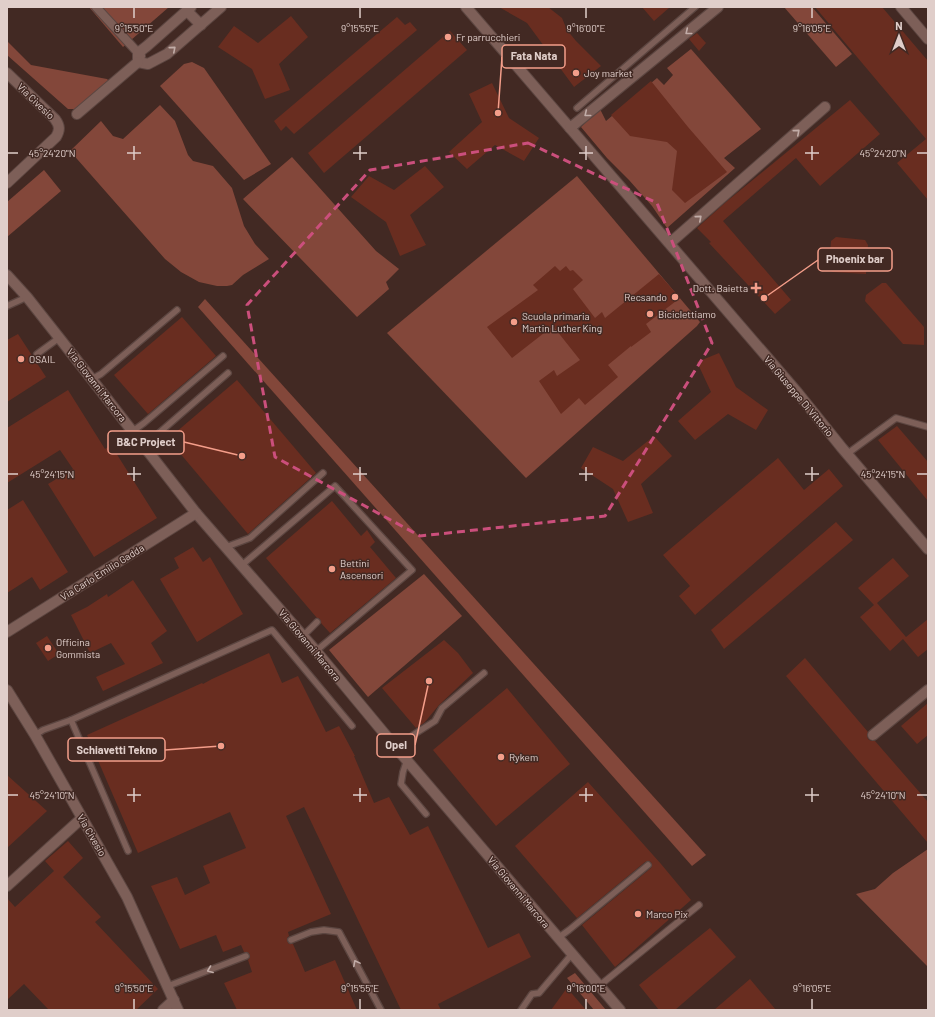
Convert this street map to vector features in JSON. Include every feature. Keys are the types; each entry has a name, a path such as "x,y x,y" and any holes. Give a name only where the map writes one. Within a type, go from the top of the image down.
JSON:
{"street":[{"path":"96,7 141,60"},
{"path":"141,60 167,54 221,7"},
{"name":"Via Giuseppe Di Vittorio","path":"466,7 670,243 734,320 797,392 847,454 926,542"},
{"path":"570,128 718,7"},
{"path":"901,7 928,39"},
{"path":"77,114 141,60 147,46 189,9 201,25"},
{"name":"Via Civesio","path":"7,73 55,119 59,124 60,131 56,137 7,183"},
{"path":"670,243 825,107"},
{"name":"Via Giovanni Marcora","path":"7,274 92,379 196,513 316,651 398,750 620,1010"},
{"name":"Via Carlo Emilio Gadda","path":"7,632 196,513"},
{"name":"Via Civesio","path":"7,690 35,735 127,897 178,1010"},
{"path":"874,735 928,690"},
{"path":"7,886 82,818"},
{"path":"163,1010 174,1000"}],"lane":[{"path":"577,108 695,7"},
{"path":"7,306 27,297"},
{"path":"92,379 102,374 176,310"},
{"path":"37,354 59,338"},
{"path":"133,431 223,356"},
{"path":"144,446 228,373"},
{"path":"847,454 896,418 928,427"},
{"path":"226,547 250,538 322,473"},
{"path":"242,565 335,486 412,570 316,651"},
{"path":"303,636 317,622"},
{"path":"35,735 43,730 71,720 272,630 352,726"},
{"path":"398,750 413,735 435,721 442,708 484,673"},
{"path":"71,720 128,851"},
{"path":"407,760 401,784 426,814"},
{"path":"558,938 648,866"},
{"path":"599,986 699,905"},
{"path":"291,940 311,932 324,930 339,932 381,1010"},
{"path":"521,1010 532,994 539,993 572,954"},
{"path":"168,986 246,956"}],"highlighted area":[{"path":"528,143 657,203 712,343 605,516 420,536 275,457 247,305 370,170"}],"shaded area":[{"path":"89,7 169,7 123,47"},
{"path":"784,7 812,7 852,54 836,67"},
{"path":"7,41 31,65 107,79 111,83 75,109 68,109 7,55"},
{"path":"691,49 761,129 724,158 735,168 667,228 652,206 607,158 581,127 600,109 606,121 657,78 664,85 673,75 667,68"},
{"path":"192,62 204,68 271,164 244,180 160,86 184,64"},
{"path":"160,105 175,121 188,155 193,161 213,166 232,188 244,226 255,244 269,259 243,275 232,285 217,286 199,282 181,272 165,259 70,151 101,121 113,136 123,139"},
{"path":"292,157 376,251 399,269 386,282 389,289 357,317 243,199"},
{"path":"44,170 61,191 7,237 7,202"},
{"name":"Scuola primaria Martin Luther King","path":"577,176 700,322 526,478 387,333"},
{"path":"205,299 706,855 692,866 198,307"},
{"path":"424,574 462,616 368,697 329,650"},
{"path":"928,849 928,967 856,894 875,889 893,873"},
{"path":"575,973 606,1010 594,1010 567,978"}],"building":[{"path":"499,7 548,7 562,18 567,30 601,66 574,87 527,23"},
{"path":"642,7 670,7 654,21"},
{"path":"815,7 882,7 928,61 928,200 897,163 926,139"},
{"path":"291,16 308,37 279,64 290,90 265,99 252,69 218,47 234,26 258,43"},
{"path":"397,17 405,25 410,22 417,30 294,134 286,126 281,131 274,121"},
{"path":"450,31 467,50 324,173 308,153"},
{"path":"697,33 706,43 699,51 689,39"},
{"path":"651,81 727,172 685,203 672,190 677,151 667,142 630,136 611,115"},
{"path":"492,83 509,118 539,138 524,161 495,145 467,169 449,152 482,122 469,94"},
{"path":"850,100 880,134 820,186 796,158 723,221 791,300 775,314 697,228 726,202"},
{"path":"425,166 444,187 410,215 426,245 400,256 386,222 351,197 369,176 394,190"},
{"path":"836,237 865,240 868,245 866,274 832,272 829,268 831,241"},
{"path":"555,266 560,271 566,266 570,271 573,270 583,280 573,289 595,318 602,312 605,318 659,274 680,298 646,324 651,332 608,365 618,377 585,405 579,398 561,414 539,381 554,370 557,376 580,360 553,326 512,358 487,327 538,290 533,285"},
{"path":"882,283 886,283 924,327 924,345 903,344 865,301 866,295"},
{"path":"182,317 216,356 148,414 114,375"},
{"name":"OSAIL","path":"18,334 46,377 7,402 7,340"},
{"path":"719,353 736,387 768,410 756,430 728,414 695,440 678,421 711,392 697,362"},
{"path":"237,380 316,473 248,534 168,439"},
{"path":"68,390 105,449 111,445 157,518 94,557 48,484 73,469 60,450 7,483 7,428"},
{"path":"897,426 928,462 928,501 878,440"},
{"path":"654,436 672,456 641,484 653,513 628,522 613,489 581,468 593,447 623,461"},
{"path":"778,458 804,490 829,469 843,486 695,615 679,596 690,586 663,555"},
{"path":"23,500 68,572 40,590 32,577 7,593 7,510"},
{"name":"Bettini Ascensori","path":"332,501 361,536 367,530 375,542 370,547 396,578 330,633 321,623 320,619 317,618 266,558"},
{"path":"836,522 853,540 724,649 711,630"},
{"path":"193,547 203,562 210,557 243,614 197,642 160,579 179,568 174,558"},
{"path":"893,558 909,576 877,603 906,637 928,619 928,649 918,657 903,639 890,651 860,617 874,605 858,588"},
{"path":"133,580 167,631 151,643 163,663 103,691 96,677 125,664 111,643 90,653 71,615 107,594 108,597"},
{"name":"Officina Gommista","path":"47,636 59,654 48,661 36,643"},
{"path":"444,640 458,653 473,673 439,705 424,723 416,728 382,688"},
{"path":"269,653 282,683 298,676 326,732 339,726 355,756 374,803 389,797 410,835 428,826 488,948 519,933 531,957 438,1004 441,1010 401,1010 304,807 286,816 331,914 288,932 289,936 287,941 289,944 293,944 305,972 335,960 357,1010 237,1010 224,983 252,972 248,960 250,957 249,953 244,952 241,945 223,952 216,935 180,949 151,886 177,877 185,895 210,883 203,866 246,848 230,812 138,853 87,735"},
{"path":"805,658 868,732 868,739 875,741 928,802 928,843 786,676"},
{"name":"Rykem","path":"507,688 570,764 496,826 433,750"},
{"path":"928,703 928,735 917,744 901,726"},
{"path":"7,775 47,811 7,848"},
{"path":"588,782 691,900 615,967 582,925 651,868 651,862 645,862 577,918 515,846"},
{"path":"68,841 83,858 63,877 101,917 95,922 158,989 136,1010 49,1010 24,984 7,1000 7,898 15,907 54,871 45,861"},
{"path":"710,928 736,957 675,1010 659,1010 639,985"},
{"path":"750,979 776,1010 714,1010"},
{"path":"567,988 586,1010 551,1010"}],"place":[{"name":"Fr parrucchieri","path":"448,37"},
{"name":"Joy market","path":"576,73"},
{"name":"Fata Nata","path":"498,113"},
{"name":"Dott. Baietta","path":"756,288"},
{"name":"Recsando","path":"675,297"},
{"name":"Phoenix bar","path":"764,298"},
{"name":"Biciclettiamo","path":"650,314"},
{"name":"Scuola primaria Martin Luther King","path":"514,322"},
{"name":"OSAIL","path":"21,359"},
{"name":"B&C Project","path":"242,456"},
{"name":"Bettini Ascensori","path":"332,569"},
{"name":"Officina Gommista","path":"48,648"},
{"name":"Opel","path":"429,681"},
{"name":"Schiavetti Tekno","path":"221,746"},
{"name":"Rykem","path":"501,757"},
{"name":"Marco Pix","path":"638,914"}]}
